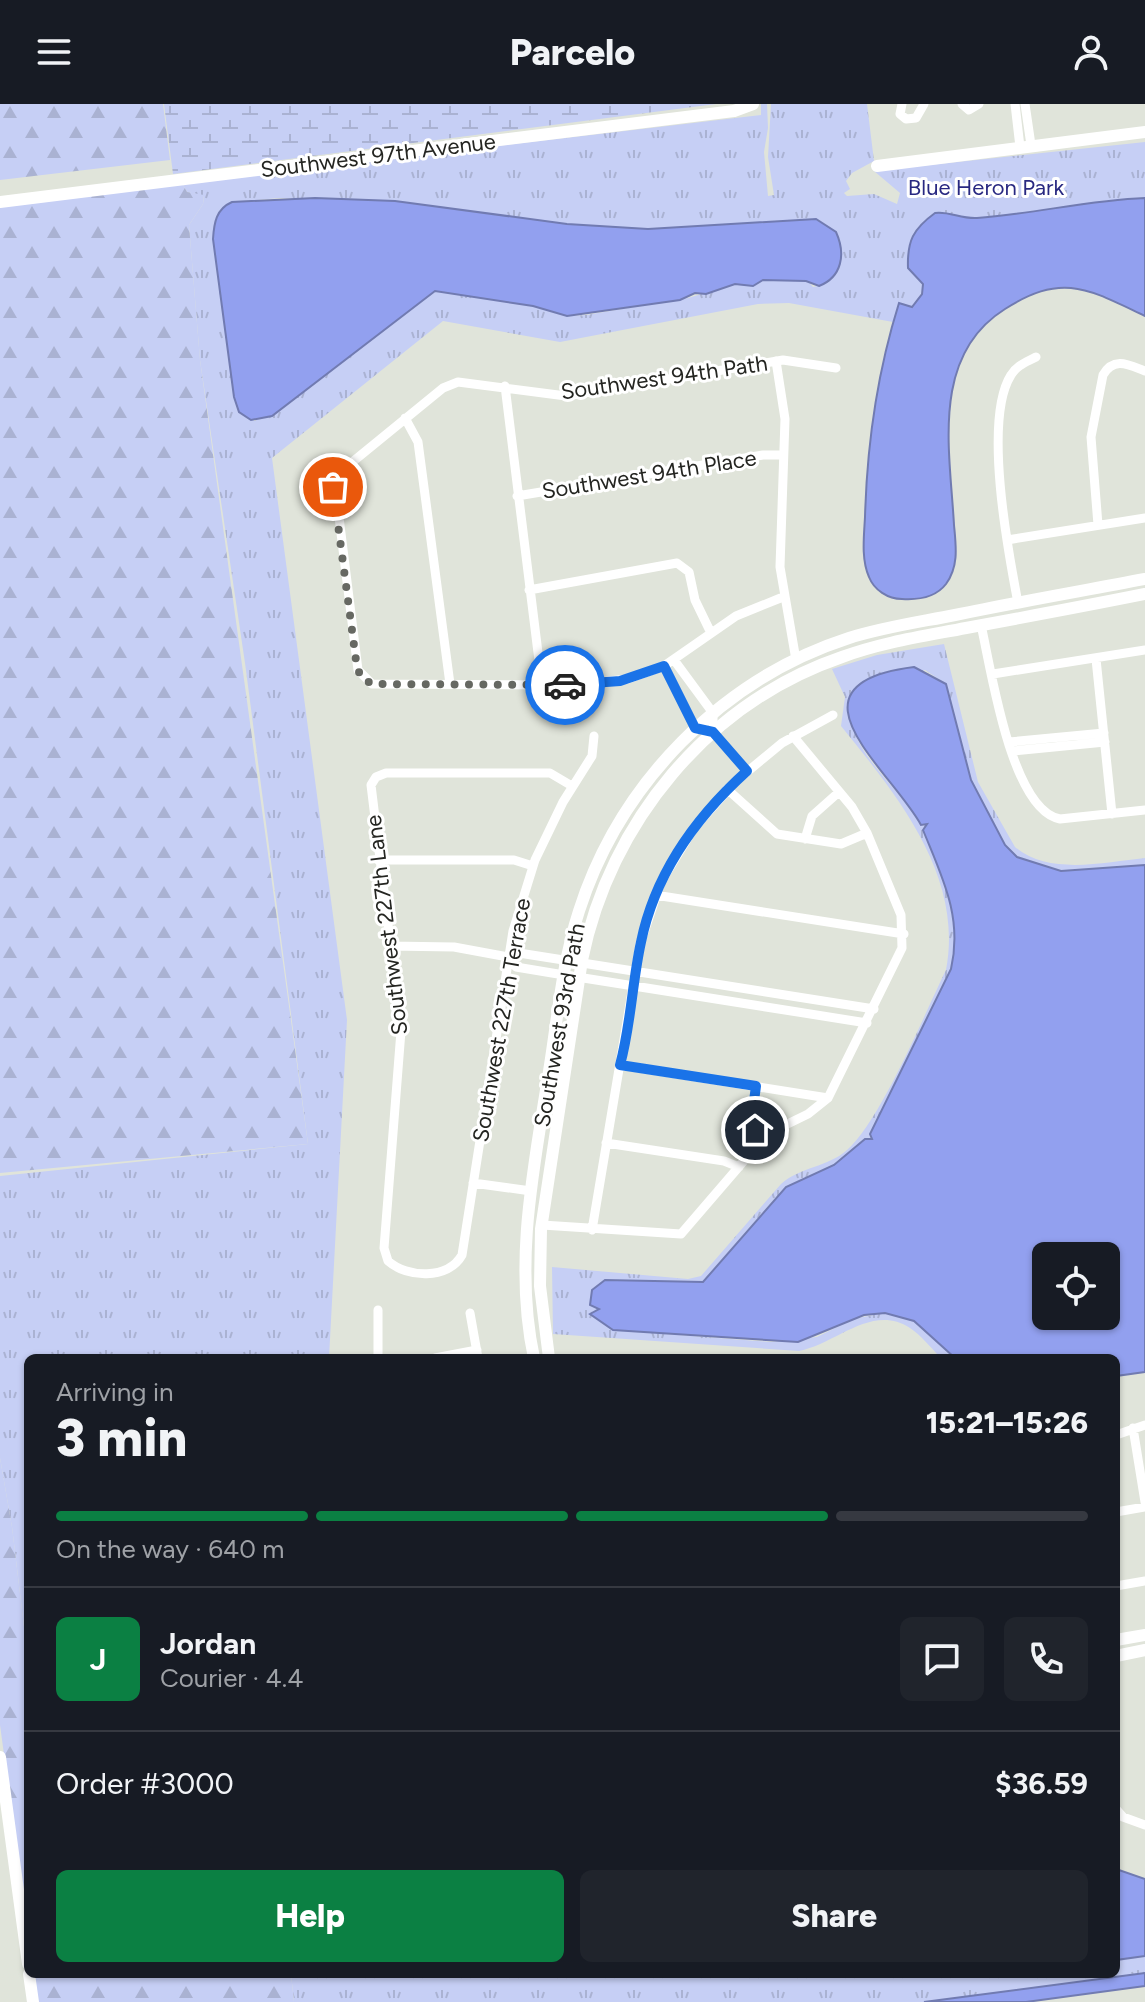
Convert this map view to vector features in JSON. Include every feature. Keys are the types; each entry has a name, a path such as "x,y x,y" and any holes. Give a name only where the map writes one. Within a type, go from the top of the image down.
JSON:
{"street":[{"name":"Southwest 97th Avenue","path":"0,202 739,111 753,104"},
{"path":"902,104 900,114 906,119 916,118 924,104"},
{"path":"962,104 972,110 979,104"},
{"path":"1015,104 1026,146"},
{"path":"1025,104 1026,146"},
{"path":"877,166 1145,132"},
{"path":"1018,603 1007,540 1000,412 1010,376 1020,365 1036,357"},
{"path":"776,361 784,413 779,542 783,597 796,660"},
{"name":"Southwest 94th Path","path":"450,684 372,684 362,678 357,668 334,477 405,418 455,382 473,381 566,396 776,361 836,368"},
{"path":"1098,525 1091,437 1102,379 1109,367 1120,363 1145,371"},
{"path":"505,386 542,685"},
{"path":"405,418 418,442 450,684 611,683 664,666 710,631 746,610 783,597"},
{"name":"Southwest 94th Place","path":"517,496 763,455 782,455"},
{"path":"1007,540 1145,518"},
{"path":"529,590 663,564 685,566 710,631"},
{"name":"Southwest 93rd Path","path":"533,1354 524,1280 531,1191 565,969 584,897 613,832 654,772 713,713 755,682 796,660 881,629 1145,579"},
{"name":"Southwest 93rd Path","path":"548,1354 541,1300 542,1225 579,978 597,905 626,839 666,780 713,732 763,695 833,660 881,645 1145,594"},
{"path":"981,625 1010,747 1032,800 1050,816 1145,810"},
{"path":"993,674 1145,650"},
{"path":"1096,659 1112,814"},
{"path":"674,660 713,713 713,732"},
{"path":"664,666 695,728 713,732 747,771"},
{"path":"592,1230 642,936 655,895 694,828 727,789 793,736 833,715"},
{"name":"Southwest 227th Terrace","path":"452,1267 463,1251 508,957 533,866 572,786 594,753 594,736"},
{"path":"542,1225 681,1234 763,1139 774,1129 808,1114 828,1098 867,1023 900,956 904,934 899,907 867,833 839,792 793,736"},
{"path":"1010,747 1105,737"},
{"name":"Southwest 227th Lane","path":"452,1267 441,1272 419,1273 388,1261 384,1245 401,1037 370,794 373,780 387,773 550,773 572,786"},
{"path":"727,789 773,833 843,844 867,833"},
{"path":"805,839 812,816 839,792"},
{"path":"378,860 514,860 533,866"},
{"path":"655,895 904,934"},
{"path":"390,946 454,947 508,957 516,967 565,969 582,964 874,1009"},
{"path":"565,969 579,978 867,1023"},
{"path":"620,1065 828,1098"},
{"path":"756,1086 752,1119 763,1139"},
{"path":"606,1143 720,1160 739,1167"},
{"path":"473,1183 531,1191"},
{"path":"378,1310 378,1354"},
{"path":"470,1313 477,1354"},
{"path":"1120,1433 1145,1425"},
{"path":"1120,1511 1145,1504 1133,1428"},
{"path":"1120,1585 1145,1581"},
{"path":"1120,1639 1145,1635"},
{"path":"1120,1655 1145,1650"},
{"path":"0,1757 24,1934"},
{"path":"1120,1812 1145,1825"},
{"path":"30,1978 33,2002"}],"green space":[{"path":"0,104 163,104 170,160 0,180"},
{"path":"164,104 716,104 173,174"},
{"name":"Blue Heron Park","path":"761,104 767,104 768,128 764,152 768,196 774,195 768,157 771,104 867,104 874,161 852,173 846,181 850,189 844,193 847,196 874,194 897,204 900,193 874,171 1145,142 1145,198 977,218 935,213 917,230 909,250 908,268 924,284 917,305 912,307 899,303 893,322 789,303 758,304 560,342 443,321 272,458 347,1020 329,1354 24,1354 24,1627 0,1458 0,1176 308,1144 245,663 200,360 189,225 203,204 204,196 187,192 182,183 761,115","holes":["279,198 395,201 567,224 648,229 816,219 838,236 841,253 835,275 822,285 813,287 808,281 773,279 735,284 688,298 586,315 567,316 533,306 435,291 255,421 242,415 234,397 213,239 214,226 232,202"]},
{"path":"182,183 187,192 204,195 203,204 189,225 200,360 308,1144 0,1173 0,207"},
{"path":"944,644 978,782 1015,847 1044,862 1078,865 1145,858 1145,865 1061,871 1017,857 1005,845 971,780 946,684 925,670 851,697 850,715 863,749 921,825 928,826 923,831 952,901 956,929 951,969 870,1133 871,1141 865,1139 834,1165 777,1196 703,1282 605,1280 599,1309 613,1330 771,1342 817,1337 853,1319 884,1313 914,1321 951,1354 937,1354 910,1328 882,1320 868,1322 799,1351 553,1334 552,1267 688,1279 701,1276 781,1184 847,1150 874,1116 914,1039 946,970 949,935 945,902 935,870 904,809 841,726 845,697 832,669 877,655"},
{"path":"0,1458 24,1627 24,1902 0,1725"},
{"path":"1145,1956 1145,1973 1120,1976 1120,1959"},
{"path":"35,1978 291,1978 294,2002 38,2002"},
{"path":"291,1978 1107,1978 924,2002 294,2002"}],"water":[{"path":"315,198 395,201 567,224 648,229 816,219 836,232 841,256 833,277 819,286 806,281 763,280 753,286 735,284 706,294 695,293 680,300 567,316 533,306 435,291 272,416 251,420 239,412 234,397 213,239 215,222 222,208 232,202"},
{"path":"1145,198 1145,316 1091,292 1060,288 1025,298 1005,309 981,329 965,352 955,378 950,407 950,467 956,548 953,570 942,588 926,597 897,599 882,593 869,577 864,555 868,462 879,382 899,303 912,307 922,294 923,284 908,268 910,243 917,230 935,213 977,218"},
{"path":"914,667 946,684 971,780 1005,845 1017,857 1061,871 1145,865 1145,1372 1120,1375 1120,1354 951,1354 914,1321 885,1313 864,1315 798,1342 613,1330 590,1314 599,1309 590,1305 592,1290 605,1280 703,1282 786,1187 834,1165 865,1139 872,1139 870,1134 951,969 954,950 952,915 949,898 923,830 927,824 921,825 869,755 854,732 848,710 853,691 873,676"},
{"path":"1120,1870 1145,1879 1145,1956 1120,1959"},
{"path":"1145,1973 1145,1986 1026,2002 924,2002 1120,1978"}],"way so far":[{"path":"333,487 357,668 362,678 372,684 565,685"}],"route":[{"path":"565,685 620,681 664,666 695,728 713,732 747,771 694,828 661,882 640,944 620,1065 756,1086 752,1116 755,1130"}]}
